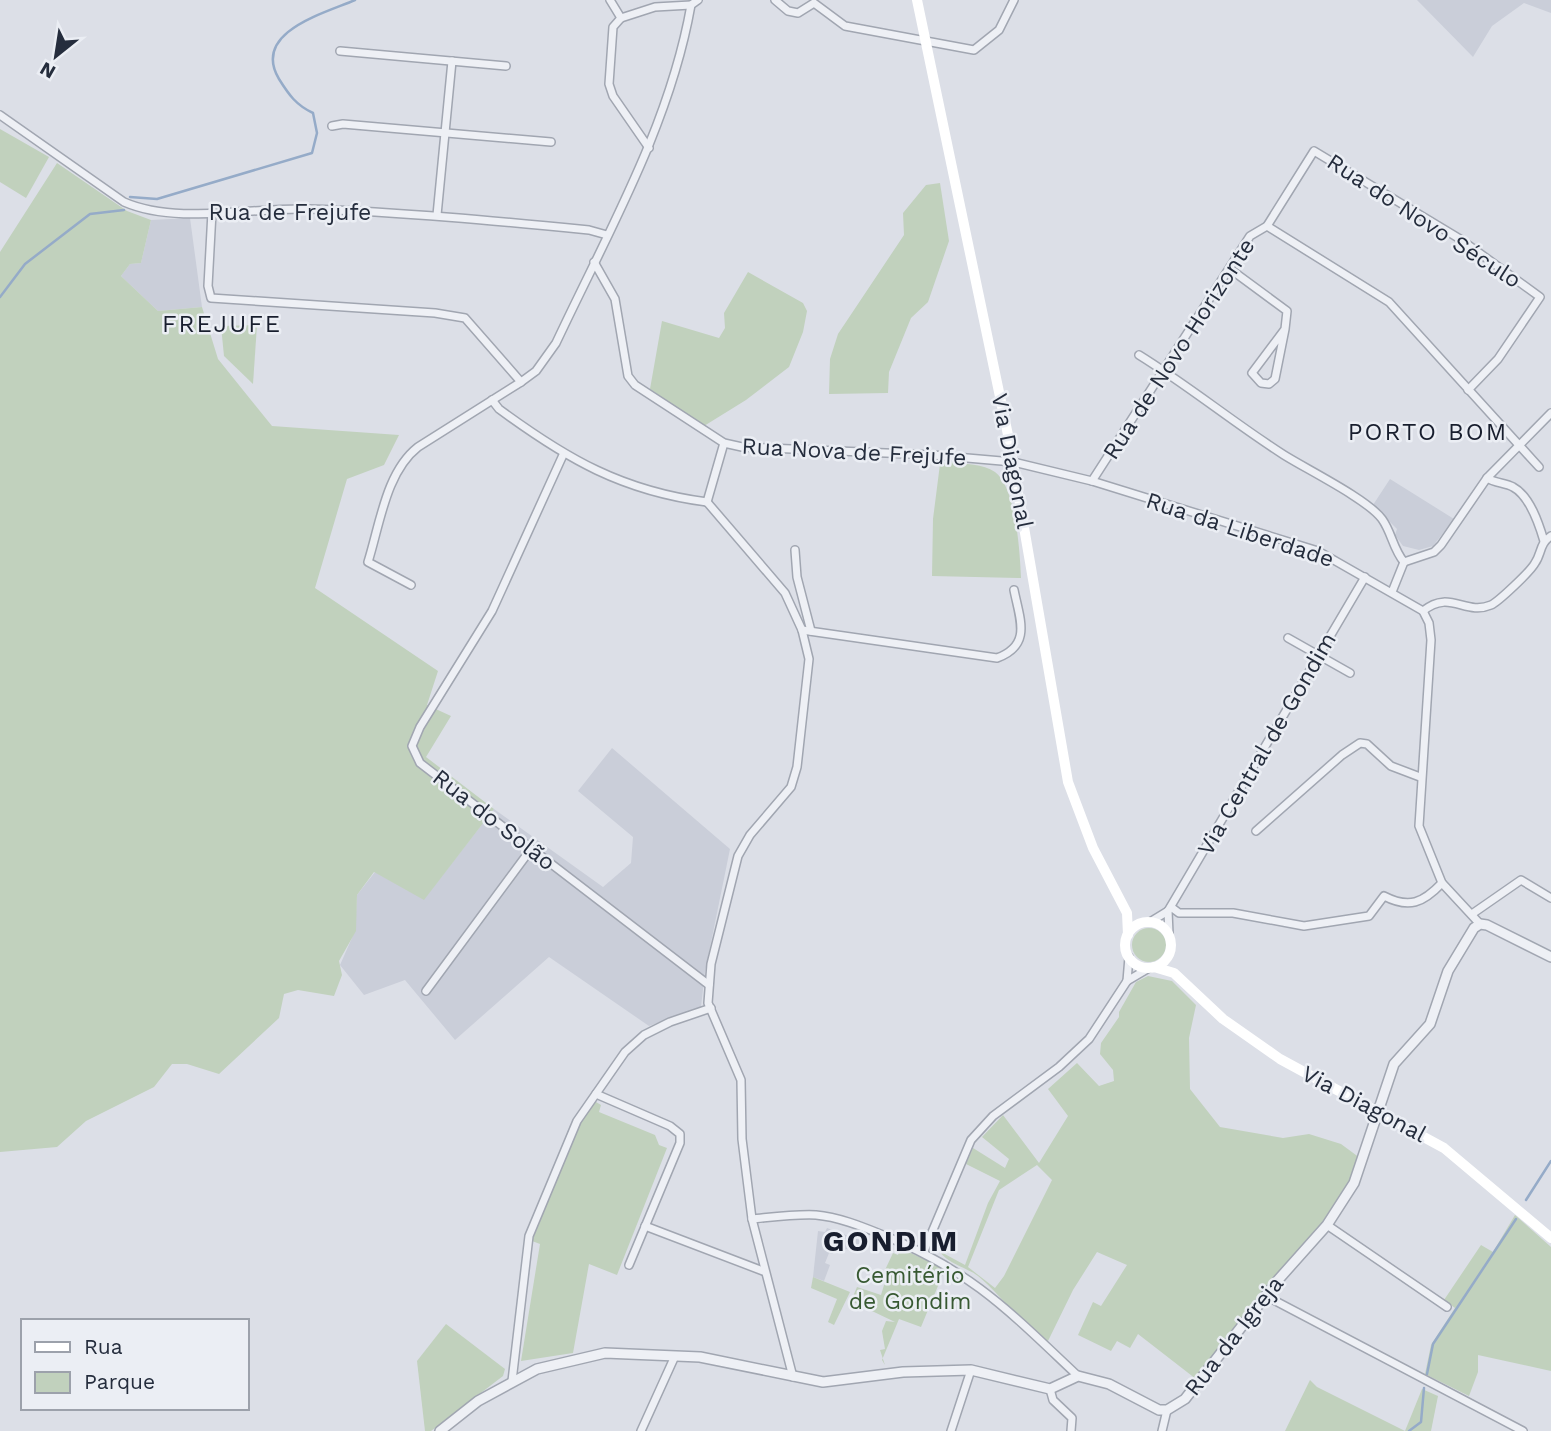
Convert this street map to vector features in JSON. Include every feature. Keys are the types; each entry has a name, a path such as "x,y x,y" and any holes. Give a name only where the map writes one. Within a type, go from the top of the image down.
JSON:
{"main road":[{"name":"Via Diagonal","path":"917,0 1013,462 1068,782 1093,848 1128,913 1126,950 1129,957 1142,967 1174,973 1201,1000 1252,1041 1454,1155 1551,1238"},
{"path":"1128,913 1160,925 1169,934 1174,973"},
{"path":"1128,935 1138,924 1148,922"},
{"path":"1151,967 1163,962 1170,953"}],"street":[{"path":"610,0 621,18"},
{"path":"649,148 613,96 609,84 613,27 621,18 655,7 691,5 698,0"},
{"path":"775,0 788,11 798,13 814,3 845,26 974,50 999,30 1012,0"},
{"path":"411,585 368,562 394,477 403,458 536,371 556,343 649,148 677,65 691,5"},
{"path":"340,51 506,66"},
{"path":"437,215 452,61"},
{"name":"Rua de Frejufe","path":"0,115 124,202 143,209 171,213 305,209 437,215 589,230 607,235"},
{"path":"332,126 343,124 551,142"},
{"name":"Rua de Novo Horizonte","path":"1092,481 1166,372 1250,236 1267,226 1314,151"},
{"name":"Rua do Novo Século","path":"1314,151 1460,239 1540,297 1498,359 1468,390"},
{"path":"212,212 208,286 211,298 435,313 465,318 521,382"},
{"path":"1267,226 1389,302 1539,467"},
{"name":"Rua Nova de Frejufe","path":"594,262 615,299 628,376 635,385 724,443 742,447 933,455 1013,462"},
{"path":"1230,269 1281,303 1287,311 1285,329 1275,379 1269,384 1261,383 1252,373 1285,329"},
{"path":"1139,355 1283,454 1368,508 1382,519 1395,552 1404,562"},
{"path":"492,400 499,409 563,455 661,496 706,502 785,593 802,630 809,660 797,766 791,787 750,835 738,856 711,964 709,985 711,1008 741,1080 742,1139 752,1219 763,1271 793,1377"},
{"path":"1392,592 1404,562 1434,552 1441,545 1486,478 1551,413"},
{"path":"706,502 724,443"},
{"name":"Rua do Solão","path":"563,455 492,611 420,727 412,746 420,763 709,985"},
{"name":"Rua da Liberdade","path":"1013,462 1092,481 1318,551 1423,611"},
{"path":"1486,478 1513,487 1522,495 1548,538 1535,563 1493,604 1474,608 1446,601 1432,604 1423,611 1429,623 1431,640 1430,687 1420,777 1419,826 1442,883 1480,924 1551,957"},
{"path":"794,550 800,589 811,631"},
{"name":"Via Central de Gondim","path":"1148,922 1170,909 1365,577"},
{"path":"802,630 997,659 1011,653 1020,642 1021,622 1014,590"},
{"path":"1288,638 1350,673"},
{"path":"1256,831 1342,755 1360,743 1367,744 1391,766 1420,777"},
{"path":"426,991 531,849"},
{"path":"1472,914 1521,880 1551,898"},
{"path":"1169,934 1170,909 1179,913 1234,913 1304,926 1369,916 1384,896 1409,905 1419,903 1442,883"},
{"name":"Rua da Igreja","path":"1078,1376 1109,1384 1159,1410 1167,1410 1185,1399 1266,1296 1327,1225 1360,1173 1394,1064 1430,1024 1448,971 1469,934 1480,924"},
{"path":"924,1251 963,1154 976,1134 993,1116 1084,1045 1104,1019 1127,981 1129,957"},
{"path":"1127,981 1151,967"},
{"path":"512,1381 529,1236 565,1144 625,1052 644,1035 670,1022 711,1008"},
{"path":"596,1094 670,1126 680,1134 680,1143 629,1265"},
{"path":"440,1431 478,1401 537,1369 605,1353 675,1356 745,1364 823,1382 903,1372 971,1370 1050,1389 1078,1376 1013,1312 957,1270 924,1251 847,1222 818,1215 752,1219"},
{"path":"1327,1225 1447,1307"},
{"path":"645,1226 763,1271"},
{"path":"1266,1296 1523,1431"},
{"path":"641,1431 675,1356"},
{"path":"951,1431 971,1370"},
{"path":"1050,1389 1053,1400 1072,1418 1071,1431"},
{"path":"1162,1431 1167,1410"}],"shaded area":[{"path":"1417,0 1551,0 1551,13 1524,3 1492,26 1473,57"},
{"path":"190,218 202,307 158,311 121,276 130,264 141,263 151,220"},
{"path":"1390,479 1454,519 1433,546 1419,550 1403,546 1395,535 1397,529 1373,505"},
{"path":"612,748 730,849 705,972 701,1007 649,1026 549,957 455,1040 405,980 364,995 340,965 355,931 357,895 375,872 424,899 494,809 603,887 631,863 633,837 578,791"},
{"path":"827,1228 865,1242 844,1250 836,1247 833,1254 829,1253 825,1263 830,1265 824,1281 813,1277 818,1231 825,1232"}],"green space":[{"path":"0,129 49,157 26,198 0,182"},
{"path":"57,163 127,211 151,220 141,263 130,264 121,276 158,311 202,307 218,359 272,426 399,435 384,465 347,479 315,588 438,671 427,705 451,716 426,757 494,809 424,900 374,872 357,895 356,931 339,961 342,975 334,996 298,990 284,994 279,1018 219,1074 187,1064 172,1064 154,1087 86,1121 57,1147 0,1152 0,252"},
{"path":"940,183 949,241 928,302 911,318 889,372 888,393 829,394 830,359 838,334 904,235 903,213 926,185"},
{"path":"748,272 803,303 807,311 803,332 789,367 746,400 704,426 650,389 662,321 719,338 725,328 724,313"},
{"path":"257,325 253,384 224,356 221,326"},
{"path":"951,462 985,467 995,472 1002,480 1008,491 1016,521 1021,578 932,576 933,519 940,464"},
{"path":"1149,928 1161,933 1166,945 1161,957 1149,962 1137,957 1132,945 1137,933"},
{"path":"1148,976 1172,981 1196,1005 1189,1038 1190,1089 1220,1127 1283,1138 1309,1134 1341,1144 1360,1158 1334,1208 1272,1280 1196,1379 1138,1334 1130,1348 1117,1341 1111,1351 1078,1335 1093,1302 1101,1306 1127,1265 1097,1252 1073,1290 1048,1341 1029,1328 978,1276 945,1257 940,1252 937,1246 937,1238 941,1252 965,1265 988,1203 1000,1181 966,1164 973,1148 1005,1168 1009,1159 982,1137 1003,1115 1039,1163 1068,1116 1048,1089 1077,1063 1099,1086 1114,1081 1113,1070 1100,1054 1101,1043 1119,1017 1119,1012 1136,982","holes":["1037,1165 1052,1180 1004,1276 995,1288 968,1267 999,1190"]},
{"path":"596,1102 601,1105 599,1112 655,1135 659,1145 667,1148 617,1275 589,1264 573,1353 521,1361 540,1244 532,1241 583,1114"},
{"path":"1515,1215 1551,1247 1551,1371 1478,1355 1478,1372 1469,1396 1425,1374 1431,1345 1455,1308 1444,1300 1481,1245 1493,1252"},
{"name":"Cemitério de Gondim","path":"900,1248 945,1269 921,1327 899,1319 883,1358 880,1350 885,1349 882,1331 886,1321 895,1322 851,1301 857,1287 881,1295 888,1272 885,1270 893,1253 898,1255"},
{"path":"813,1277 850,1292 834,1325 828,1322 837,1299 811,1288"},
{"path":"446,1324 505,1369 503,1376 431,1431 425,1431 417,1361"},
{"path":"1310,1380 1317,1387 1405,1431 1285,1431"},
{"path":"1422,1389 1438,1396 1431,1431 1405,1431"}],"waterway":[{"path":"130,197 157,199 312,153 317,133 313,113 293,99 279,79 273,63 275,49 283,37 295,27 355,0"},
{"path":"0,297 25,264 90,214 124,210"},
{"path":"1526,1200 1551,1161"},
{"path":"1427,1374 1433,1344 1516,1219"},
{"path":"1409,1431 1421,1422 1424,1388"}],"district":[{"name":"FREJUFE","path":"222,324"},
{"name":"PORTO BOM","path":"1428,432"},
{"name":"GONDIM","path":"891,1240"}]}
